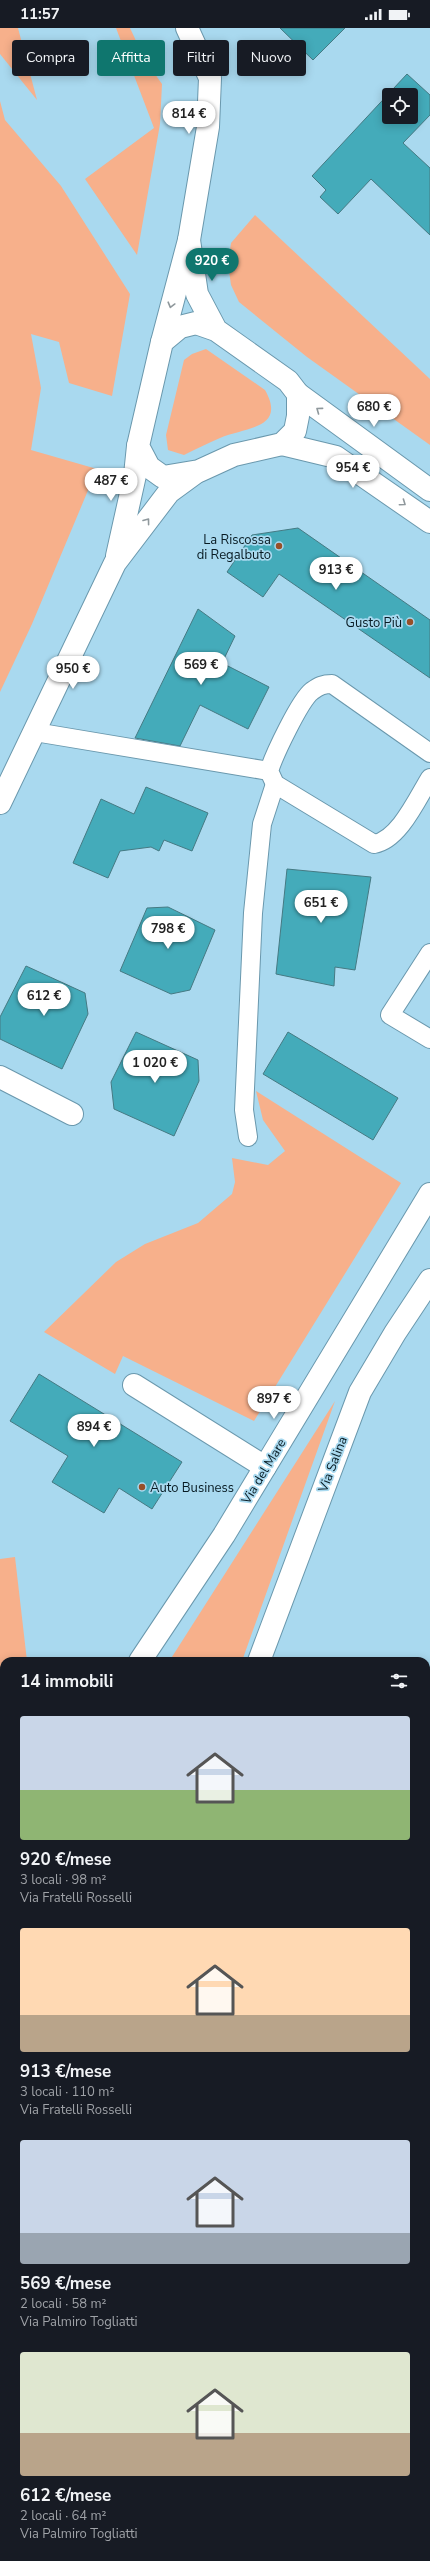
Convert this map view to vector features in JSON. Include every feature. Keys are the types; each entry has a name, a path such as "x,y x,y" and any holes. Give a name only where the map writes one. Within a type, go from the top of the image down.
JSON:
{"street":[{"path":"115,563 135,475 138,446 162,342 189,240 208,127 210,78 187,28"},
{"path":"189,240 197,294 216,330"},
{"path":"162,342 180,327 196,323 216,330 288,381 298,394 430,490"},
{"path":"282,444 296,431 298,394"},
{"path":"0,802 115,563 169,492 199,471 234,455 282,444 336,457 430,522"},
{"path":"138,446 149,467 163,477 199,471"},
{"path":"0,1077 72,1114"},
{"name":"Via del Mare","path":"143,1657 224,1535 430,1194"},
{"name":"Via Salina","path":"261,1657 360,1392 395,1333 430,1280"},
{"path":"134,1385 265,1467"}],"lane":[{"path":"248,1137 244,1110 252,913 262,824 272,778 275,752 310,692 322,684 332,684 430,753"},
{"path":"35,732 272,778 374,844 384,843 394,835 430,778"},
{"path":"430,953 390,1015 430,1039"}],"shaded area":[{"path":"0,28 18,28 21,40 12,40 12,69 0,54"},
{"path":"116,28 130,28 136,40 121,40"},
{"path":"18,76 31,76 37,100"},
{"path":"134,76 156,76 162,84 160,124 137,255 85,179 154,128"},
{"path":"0,101 5,120 61,186 130,294 112,396 69,383 59,342 31,334 41,388 31,450 97,469 32,624 0,692"},
{"path":"255,215 430,379 430,445 307,357 239,302 231,285 228,264 231,243"},
{"path":"206,349 265,390 270,403 271,412 267,419 260,424 220,438 184,455 168,450 166,435 184,360 192,354"},
{"path":"256,1091 401,1183 254,1421 123,1356 115,1374 44,1332 116,1262 145,1244 198,1223 232,1194 235,1182 232,1158 268,1165 285,1151 263,1120"},
{"path":"335,1401 243,1657 172,1657"},
{"path":"15,1557 27,1657 0,1657 0,1559"}],"building":[{"path":"280,28 345,28 313,60 306,53 306,40 292,40"},
{"path":"407,74 430,95 430,115 403,143 430,168 430,235 371,179 338,214 320,197 326,190 312,176 382,101 382,124 418,124 418,88 394,88"},
{"path":"298,528 430,620 430,678 279,574 263,597 227,572 252,535"},
{"path":"198,609 235,636 222,663 269,687 248,729 200,705 180,746 135,738"},
{"path":"146,787 208,813 192,851 164,840 159,851 151,847 120,851 108,878 73,863 101,799 134,814"},
{"path":"287,869 371,877 355,970 335,967 334,986 276,974"},
{"path":"168,907 215,930 190,990 171,994 120,971 147,908"},
{"path":"26,966 85,993 88,1014 62,1069 0,1039 0,1017"},
{"path":"136,1032 198,1060 199,1081 174,1136 114,1109 111,1082"},
{"path":"288,1032 398,1098 373,1140 263,1074"},
{"path":"39,1374 182,1462 152,1509 119,1488 104,1513 52,1482 68,1456 10,1421"}],"place":[{"name":"La Riscossa di Regalbuto","path":"279,546"},
{"name":"Gusto Più","path":"410,622"},
{"name":"Auto Business","path":"142,1487"}]}
